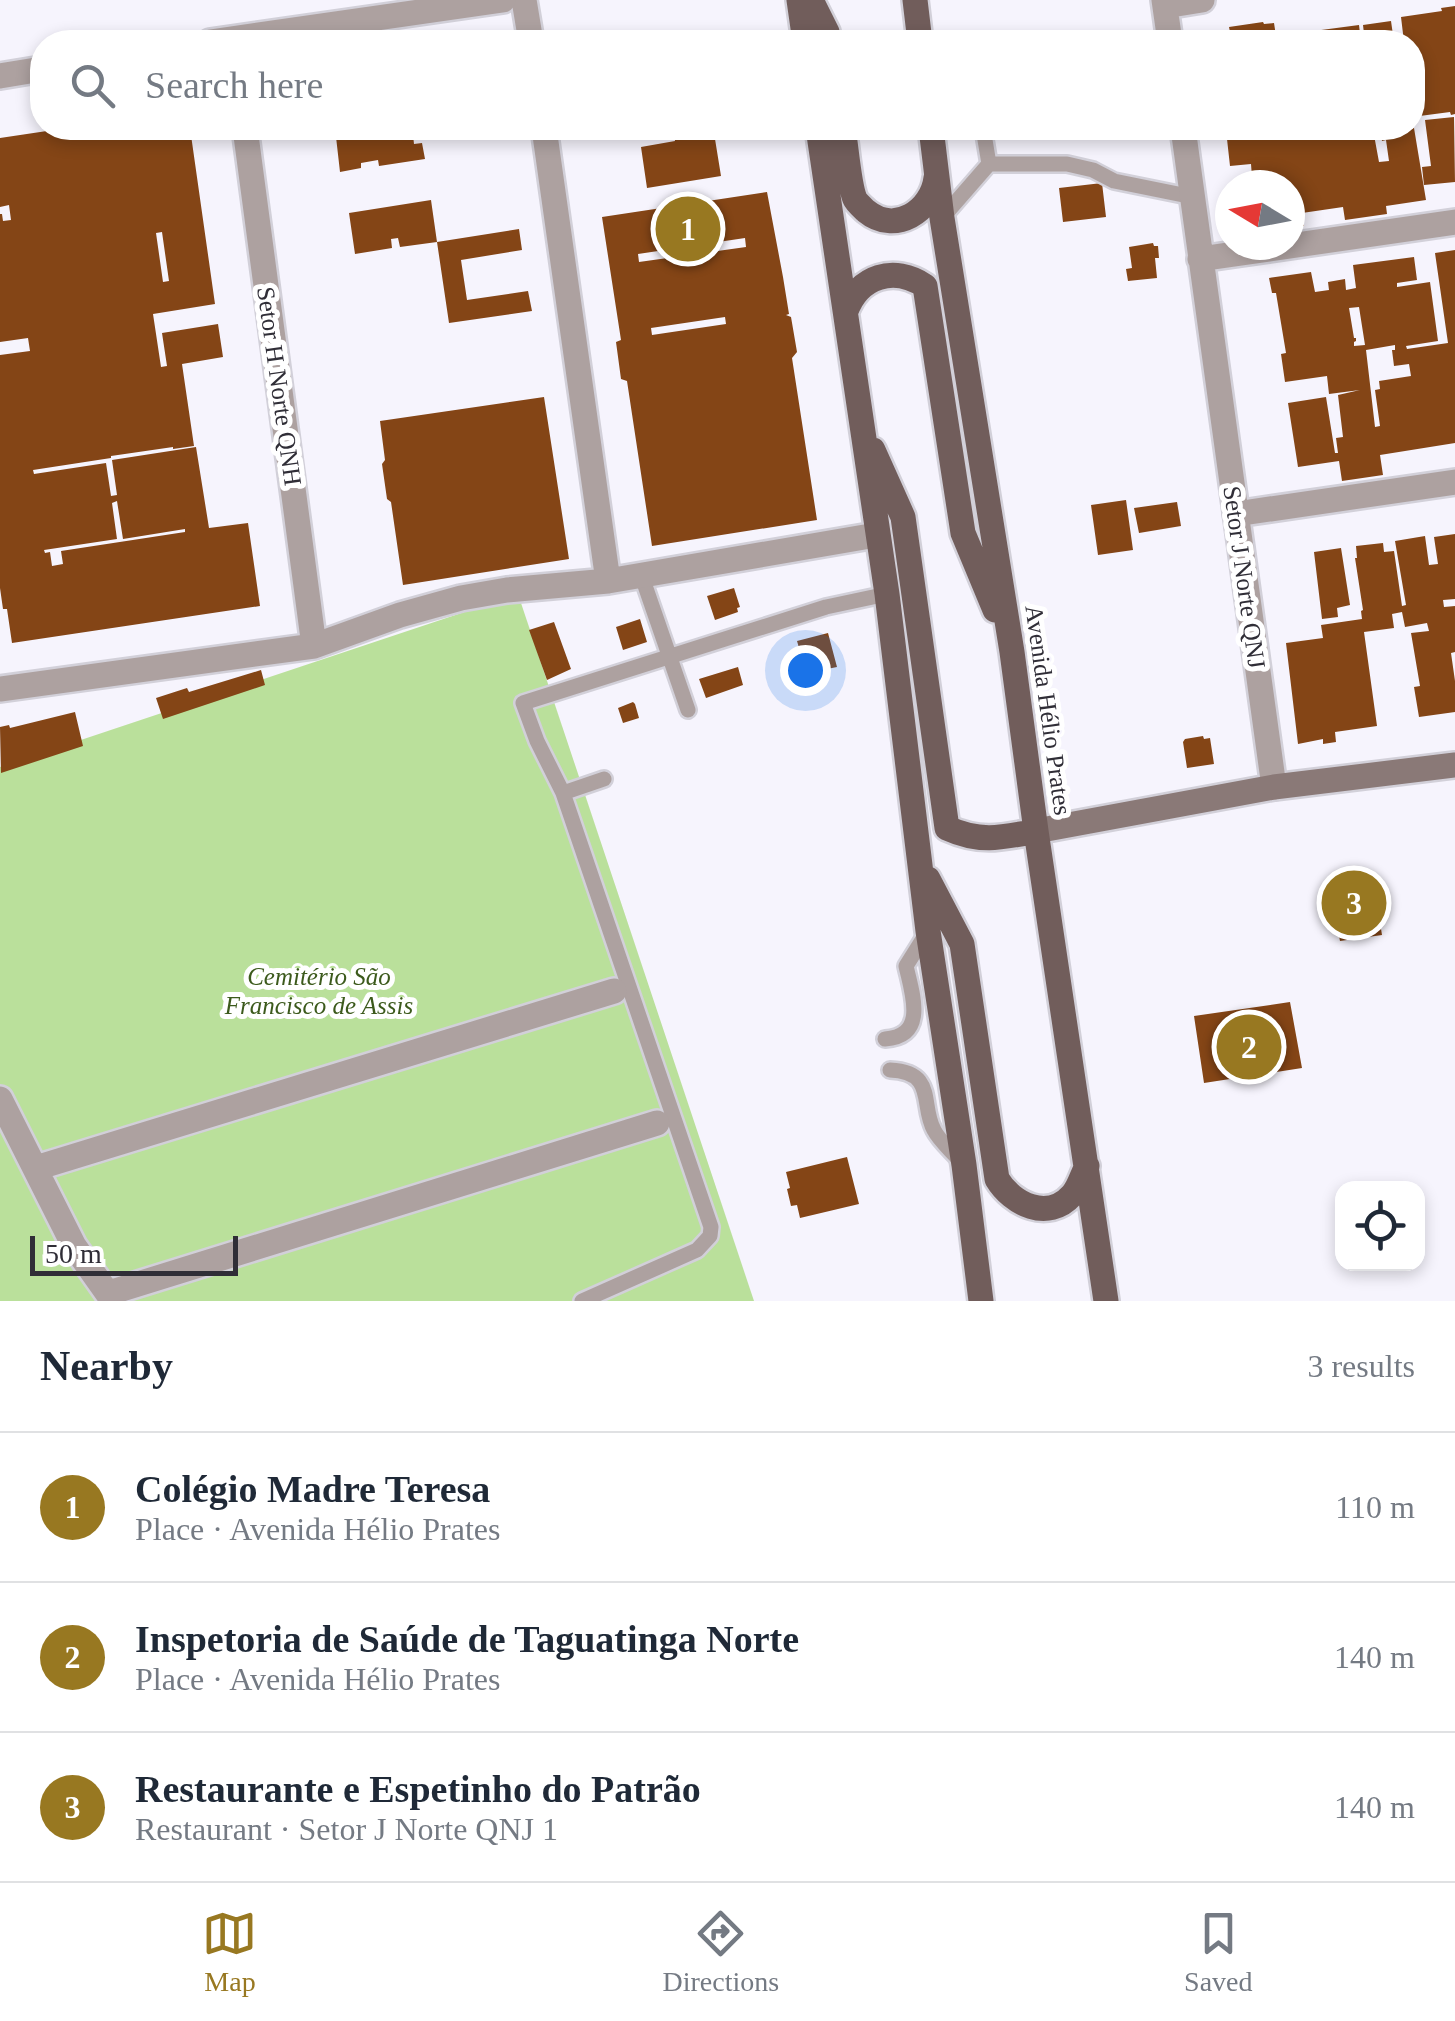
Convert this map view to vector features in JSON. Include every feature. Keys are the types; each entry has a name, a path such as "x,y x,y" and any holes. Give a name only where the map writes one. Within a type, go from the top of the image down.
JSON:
{"main road":[{"path":"799,0 803,30"},
{"path":"812,0 826,30"},
{"path":"820,140 887,594 928,931 981,1301"},
{"path":"845,140 855,199 872,216 897,220 918,212 932,195 936,172"},
{"name":"Avenida Hélio Prates","path":"932,140 1012,652 1106,1301"},
{"path":"846,311 850,298 871,279 906,276 926,286 963,533 1012,652"},
{"path":"862,428 903,517 946,828 966,837 989,840 1274,788 1455,765"},
{"path":"919,861 962,944 997,1179 1013,1199 1034,1208 1050,1207 1073,1194 1087,1166"}],"street":[{"path":"300,30 503,0"},
{"path":"524,0 529,30"},
{"path":"1168,30 1164,3 1202,0"},
{"path":"0,76 30,71"},
{"name":"Setor H Norte QNH","path":"247,140 314,646"},
{"path":"546,140 608,581"},
{"name":"Setor J Norte QNJ","path":"1185,140 1274,788"},
{"path":"1200,259 1455,222"},
{"path":"1236,514 1455,482"},
{"path":"0,689 314,646 460,598 608,581 876,535"},
{"path":"36,1168 614,991"},
{"path":"0,1100 74,1246 111,1297 657,1123"}],"lane":[{"path":"942,218 988,164 985,140"},
{"path":"988,164 1068,164 1093,170 1114,182 1193,197"},
{"path":"640,574 688,710"},
{"path":"582,1301 697,1250 710,1236 711,1227 563,793 536,741 523,703 826,607 887,594"},
{"path":"563,793 604,779"},
{"path":"886,1039 899,1036 912,1024 915,1014 906,966 928,931"},
{"path":"890,1070 906,1073 920,1083 932,1129 964,1165"}],"green space":[{"name":"Cemitério São Francisco de Assis","path":"518,594 754,1301 0,1301 0,767"}],"building":[{"path":"1455,6 1455,114 1425,115 1425,30 1403,30 1401,17 1442,11 1441,8"},
{"path":"1391,21 1392,30 1364,30 1363,25"},
{"path":"1263,22 1274,23 1275,30 1230,30 1229,27"},
{"path":"1359,25 1360,30 1321,30"},
{"path":"1454,117 1455,182 1424,185 1422,167 1431,166 1425,120"},
{"path":"30,134 30,140 192,140 215,304 153,314 161,367 167,366 162,333 218,324 223,357 182,364 194,446 33,470 34,474 106,463 111,496 117,495 112,460 196,447 209,528 248,523 260,606 12,643 0,588 0,355 30,351 28,338 0,342 0,214 3,221 11,220 9,205 0,207 0,138","holes":["162,232 169,281 163,282 156,233","117,501 123,539 185,529 61,551 63,564 52,566 50,552 44,550 117,539 112,503"]},
{"path":"336,140 422,143 425,159 379,166 378,160 340,172"},
{"path":"715,140 721,176 647,188 641,147"},
{"path":"1227,140 1375,140 1379,162 1389,161 1386,140 1416,140 1426,200 1386,206 1387,214 1345,220 1343,207 1305,213 1305,170 1251,170 1251,164 1230,166"},
{"path":"1102,183 1106,217 1063,222 1059,188"},
{"path":"767,192 789,314 786,315 791,317 797,352 792,358 817,520 652,546 627,381 621,379 616,342 621,340 602,217","holes":["745,238 746,247 639,262 638,254","725,317 726,324 652,335 651,328"]},
{"path":"431,200 437,242 400,247 398,238 391,239 392,248 355,254 349,213"},
{"path":"519,229 522,250 461,260 467,300 528,291 532,311 449,323 437,242"},
{"path":"1153,243 1158,246 1157,278 1128,281 1126,269 1132,268 1129,247"},
{"path":"1455,250 1455,443 1380,455 1383,475 1342,481 1339,461 1298,467 1288,403 1326,397 1338,453 1336,438 1343,437 1338,395 1360,390 1329,394 1327,376 1285,382 1281,354 1286,353 1276,293 1272,293 1269,278 1311,272 1315,292 1329,290 1328,282 1345,279 1346,290 1356,288 1353,265 1414,257 1417,280 1397,283 1397,287 1430,282 1438,341 1406,346 1407,349 1448,343 1435,253","holes":["1359,307 1365,345 1354,346 1356,338 1349,308","1395,345 1394,366 1409,364 1411,376 1379,381 1380,389 1375,390 1380,426 1375,427 1366,350"]},
{"path":"544,397 569,559 403,585 382,464 385,460 380,421"},
{"path":"1126,500 1133,550 1098,555 1091,505"},
{"path":"1177,502 1181,526 1139,533 1134,508"},
{"path":"1455,534 1455,599 1443,600 1444,607 1455,606 1455,652 1451,653 1455,712 1419,717 1414,687 1420,686 1411,633 1429,631 1427,623 1405,627 1402,612 1392,614 1394,628 1364,632 1377,726 1335,732 1336,742 1323,744 1323,739 1298,744 1286,643 1323,638 1321,625 1362,619 1356,546 1383,543 1384,552 1394,551 1402,606 1406,605 1395,541 1425,536 1429,565 1438,564 1434,537"},
{"path":"1341,548 1350,605 1337,608 1338,617 1322,619 1314,552"},
{"path":"734,588 738,612 715,620 707,596"},
{"path":"640,619 647,642 623,650 616,627"},
{"path":"554,622 571,669 547,680 529,630"},
{"path":"828,633 837,667 802,674 797,641"},
{"path":"738,667 743,685 706,698 699,679"},
{"path":"261,670 265,685 163,719 156,698"},
{"path":"633,702 639,718 623,723 618,708"},
{"path":"75,712 83,746 1,773 0,727"},
{"path":"1203,736 1210,738 1214,764 1187,768 1183,742"},
{"path":"1372,873 1382,935 1340,941 1328,881"},
{"path":"1290,1002 1302,1068 1204,1083 1194,1016"},
{"path":"847,1157 859,1204 800,1218 797,1205 791,1206 786,1172"}],"place":[{"name":"Colégio Madre Teresa","path":"688,229"},
{"name":"Restaurante e Espetinho do Patrão","path":"1354,903"},
{"name":"Inspetoria de Saúde de Taguatinga Norte","path":"1249,1047"}]}
